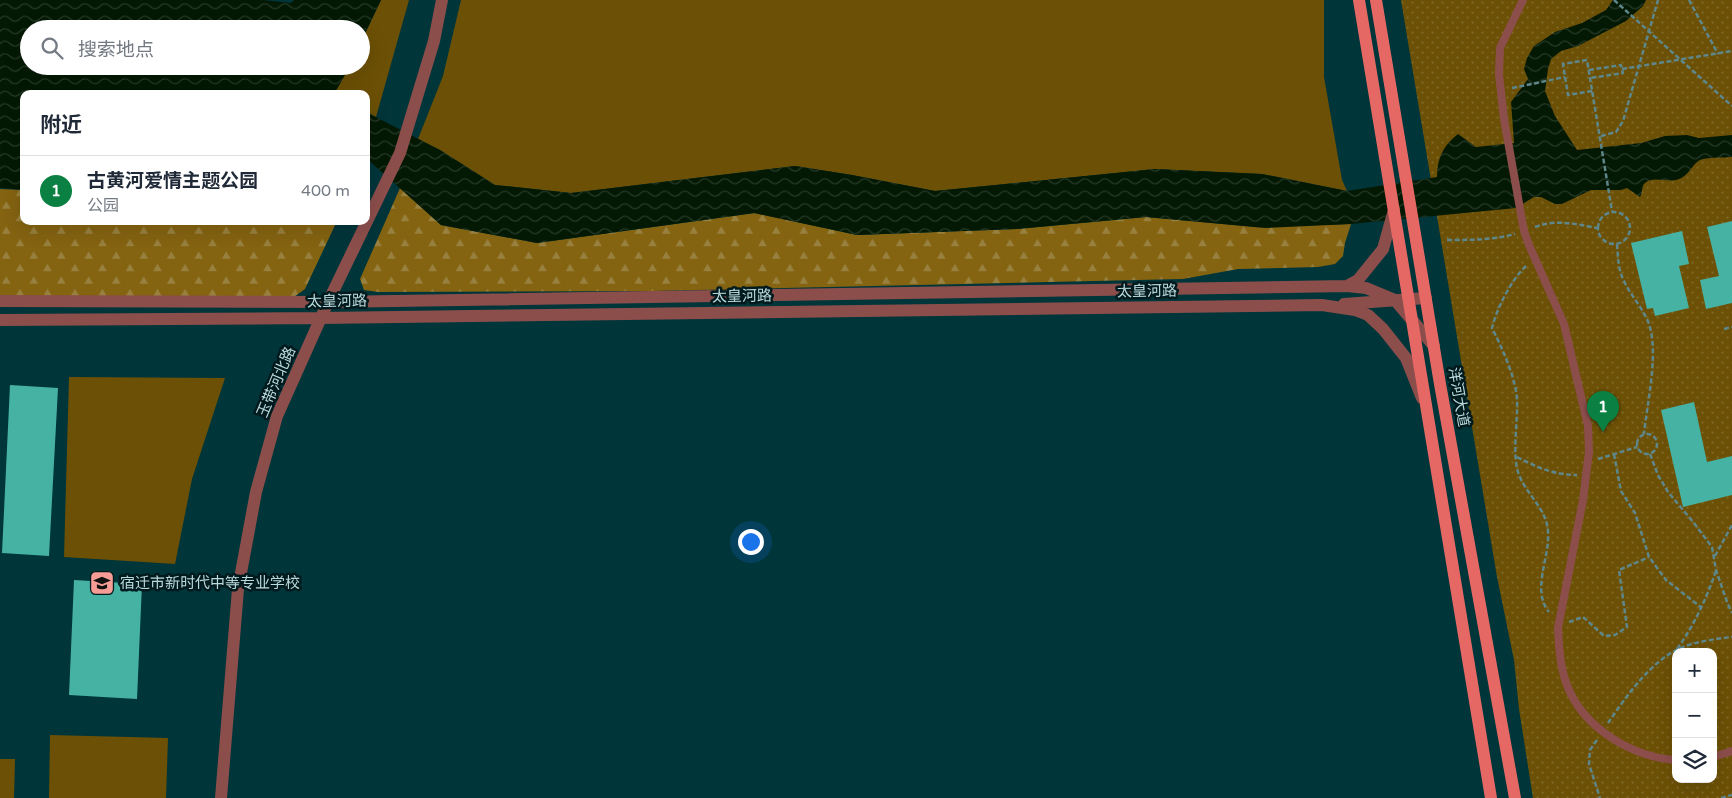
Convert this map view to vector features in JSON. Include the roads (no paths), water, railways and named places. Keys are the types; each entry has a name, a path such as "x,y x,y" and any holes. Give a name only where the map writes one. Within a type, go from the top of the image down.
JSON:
{"main road":[{"path":"1359,0 1395,208 1491,798"},
{"name":"洋河大道","path":"1376,0 1434,346 1515,798"}],"street":[{"name":"玉带河北路","path":"370,215 400,153 434,41 442,0"},
{"path":"1346,286 1358,280 1383,249 1395,208"},
{"name":"玉带河北路","path":"221,798 238,589 256,492 277,416 365,225"},
{"name":"太皇河路","path":"0,301 328,302 1346,286 1366,288 1395,300"},
{"path":"1322,305 1426,298"},
{"path":"1395,300 1434,346"},
{"name":"太皇河路","path":"0,320 321,318 1322,305 1355,310 1368,316 1383,329 1406,358 1427,411"}],"lane":[{"path":"1523,0 1500,48 1499,74 1504,119 1521,217 1528,245 1564,324 1588,426 1588,462 1558,628 1559,648 1567,685 1573,698 1602,733 1636,751 1661,759 1672,760"},
{"path":"1717,756 1732,751"}],"water":[{"path":"0,0 263,0 291,3 294,0 381,0 370,23 370,20 20,20 20,75 345,75 336,90 20,90 20,190 0,188"},
{"path":"1613,0 1646,0 1643,6 1626,21 1578,46 1561,51 1551,59 1548,69 1545,91 1555,116 1577,150 1641,143 1665,136 1687,135 1699,138 1732,135 1732,157 1700,160 1687,174 1676,180 1648,181 1643,186 1640,197 1627,188 1621,190 1591,190 1562,204 1555,204 1541,197 1534,197 1516,208 1351,224 1265,228 1146,217 1017,229 857,235 754,213 537,243 441,225 370,162 370,114 440,150 495,185 571,193 795,166 935,191 1155,169 1262,174 1347,191 1437,177 1438,164 1442,153 1448,143 1458,134 1476,147 1514,143 1511,102 1528,79 1524,69 1527,58 1534,46 1555,32 1582,23 1606,10"}],"place":[{"name":"古黄河爱情主题公园","path":"1603,432"},
{"name":"宿迁市新时代中等专业学校","path":"102,583"}]}
